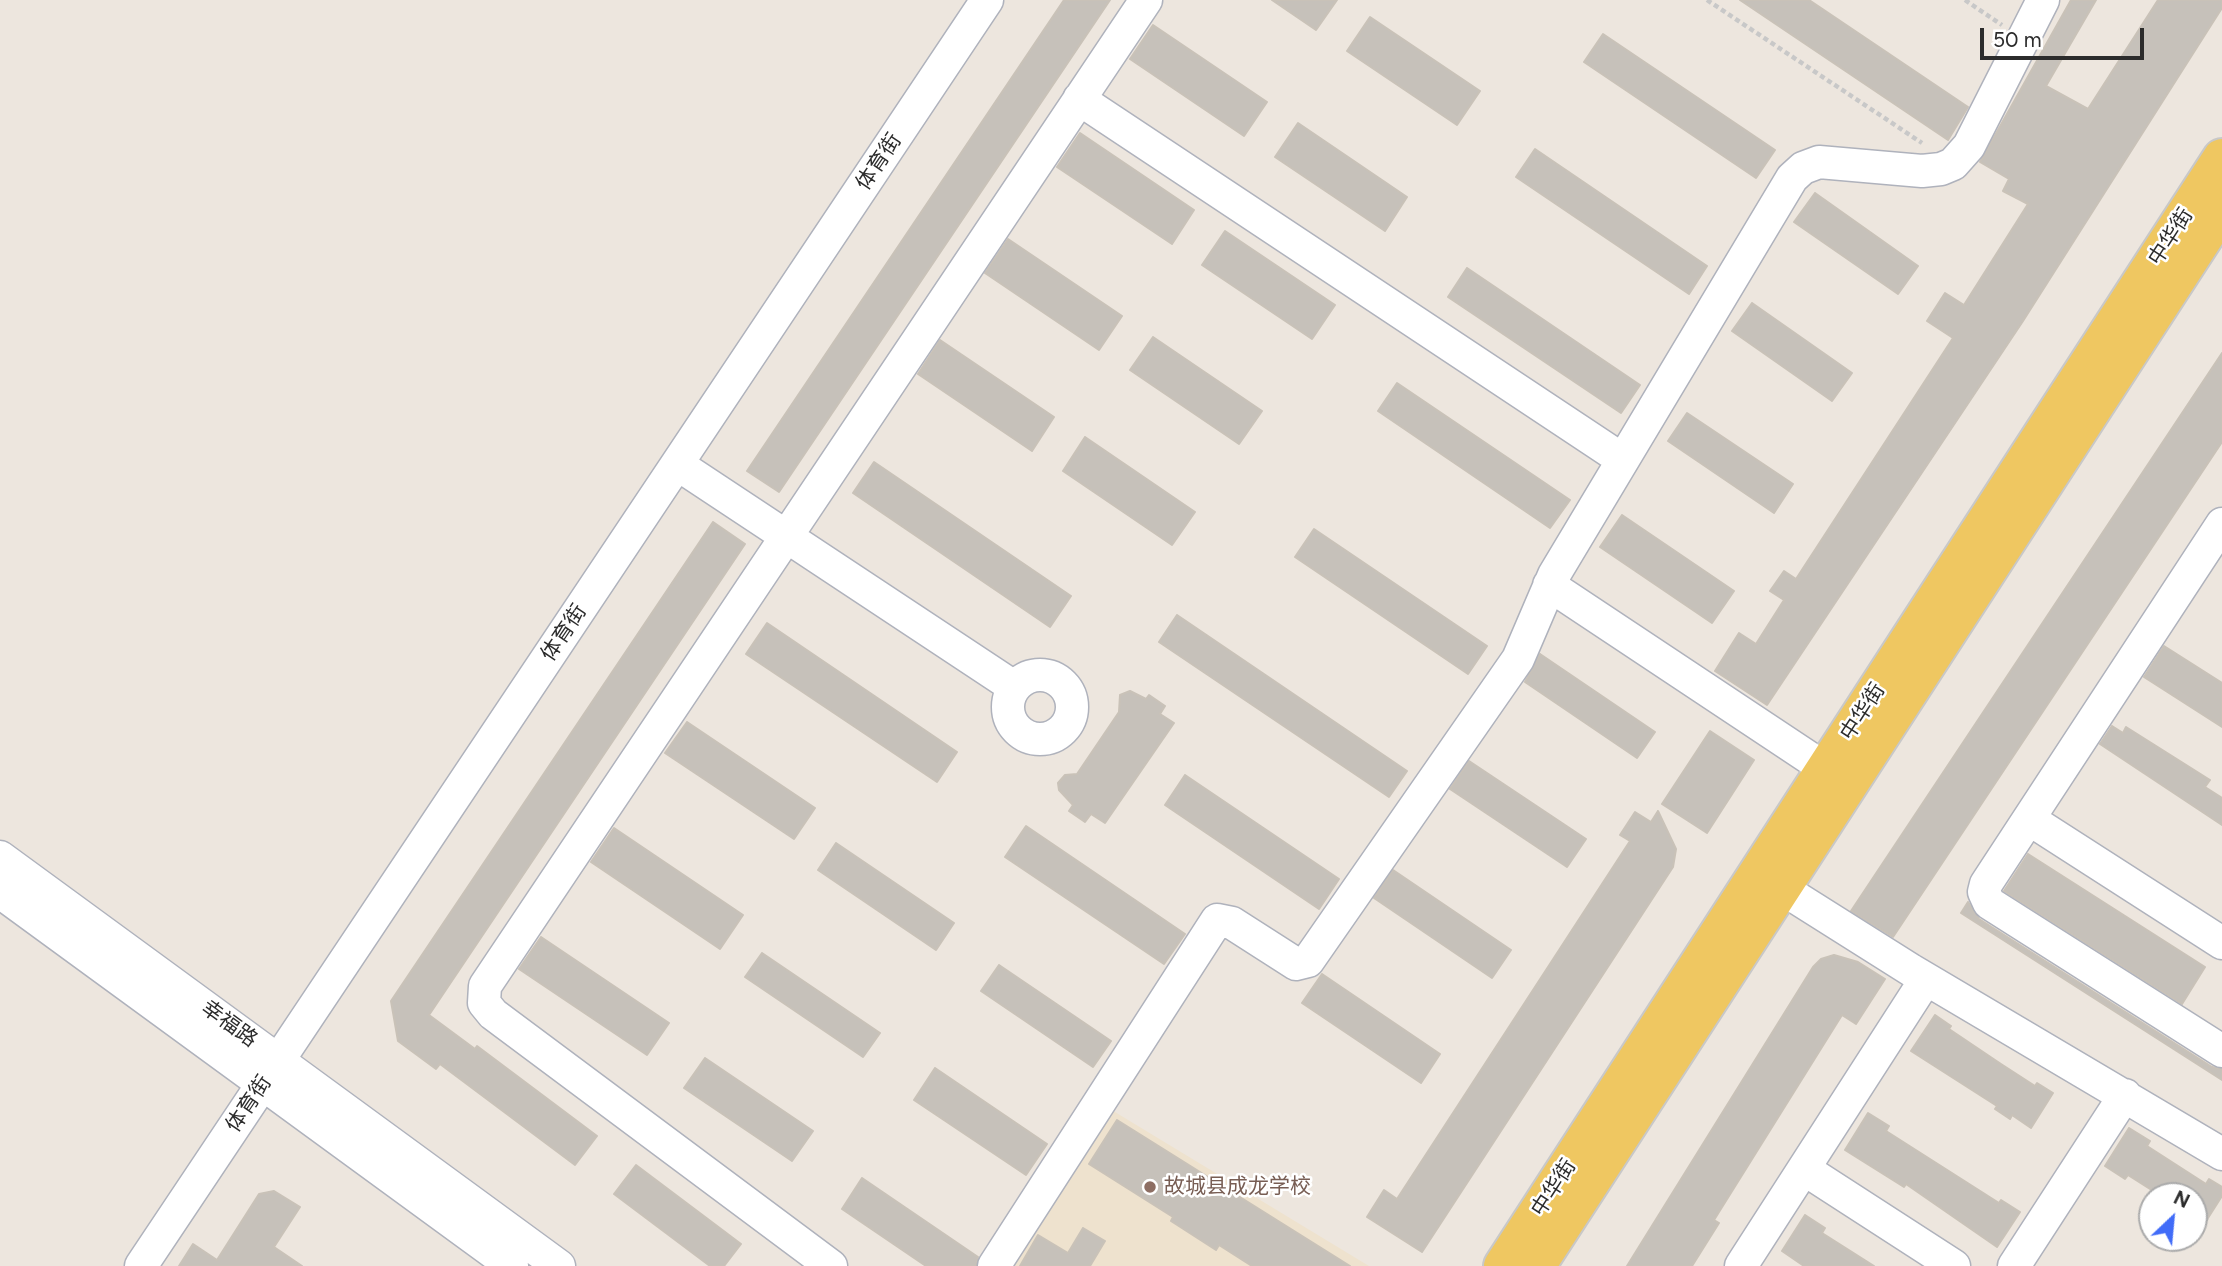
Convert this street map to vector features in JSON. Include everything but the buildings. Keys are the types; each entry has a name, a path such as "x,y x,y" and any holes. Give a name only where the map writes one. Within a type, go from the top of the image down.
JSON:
{"main road":[{"name":"中华街","path":"1503,1266 2222,158"},
{"name":"中华街","path":"1536,1266 2222,209"}],"street":[{"name":"体育街","path":"141,1266 987,0"},
{"path":"831,1266 492,1014 483,996 485,986 1146,0"},
{"path":"994,1266 1217,920 1232,923 1296,964 1308,961 1518,659 1549,585 1792,178 1803,167 1819,162 1922,171 1941,169 1953,164 1969,146 2043,0"},
{"path":"1079,99 1623,460"},
{"path":"677,464 1014,687"},
{"path":"2219,1042 1989,903 1984,892 1986,884 2222,524"},
{"path":"1549,585 1826,769"},
{"path":"2029,819 2222,943"},
{"name":"幸福路","path":"0,857 512,1266"},
{"path":"1782,888 1926,979 2222,1154"},
{"name":"幸福路","path":"0,891 559,1266"},
{"path":"1741,1266 1926,979"},
{"path":"2014,1266 2125,1095"},
{"path":"1804,1169 1954,1266"}],"path":[{"path":"1707,0 1953,164"},
{"path":"1965,0 2024,39"}],"shaded area":[{"name":"故城县成龙学校","path":"1110,1109 1369,1266 1012,1266"}],"place":[{"name":"故城县成龙学校","path":"1150,1187"}]}
